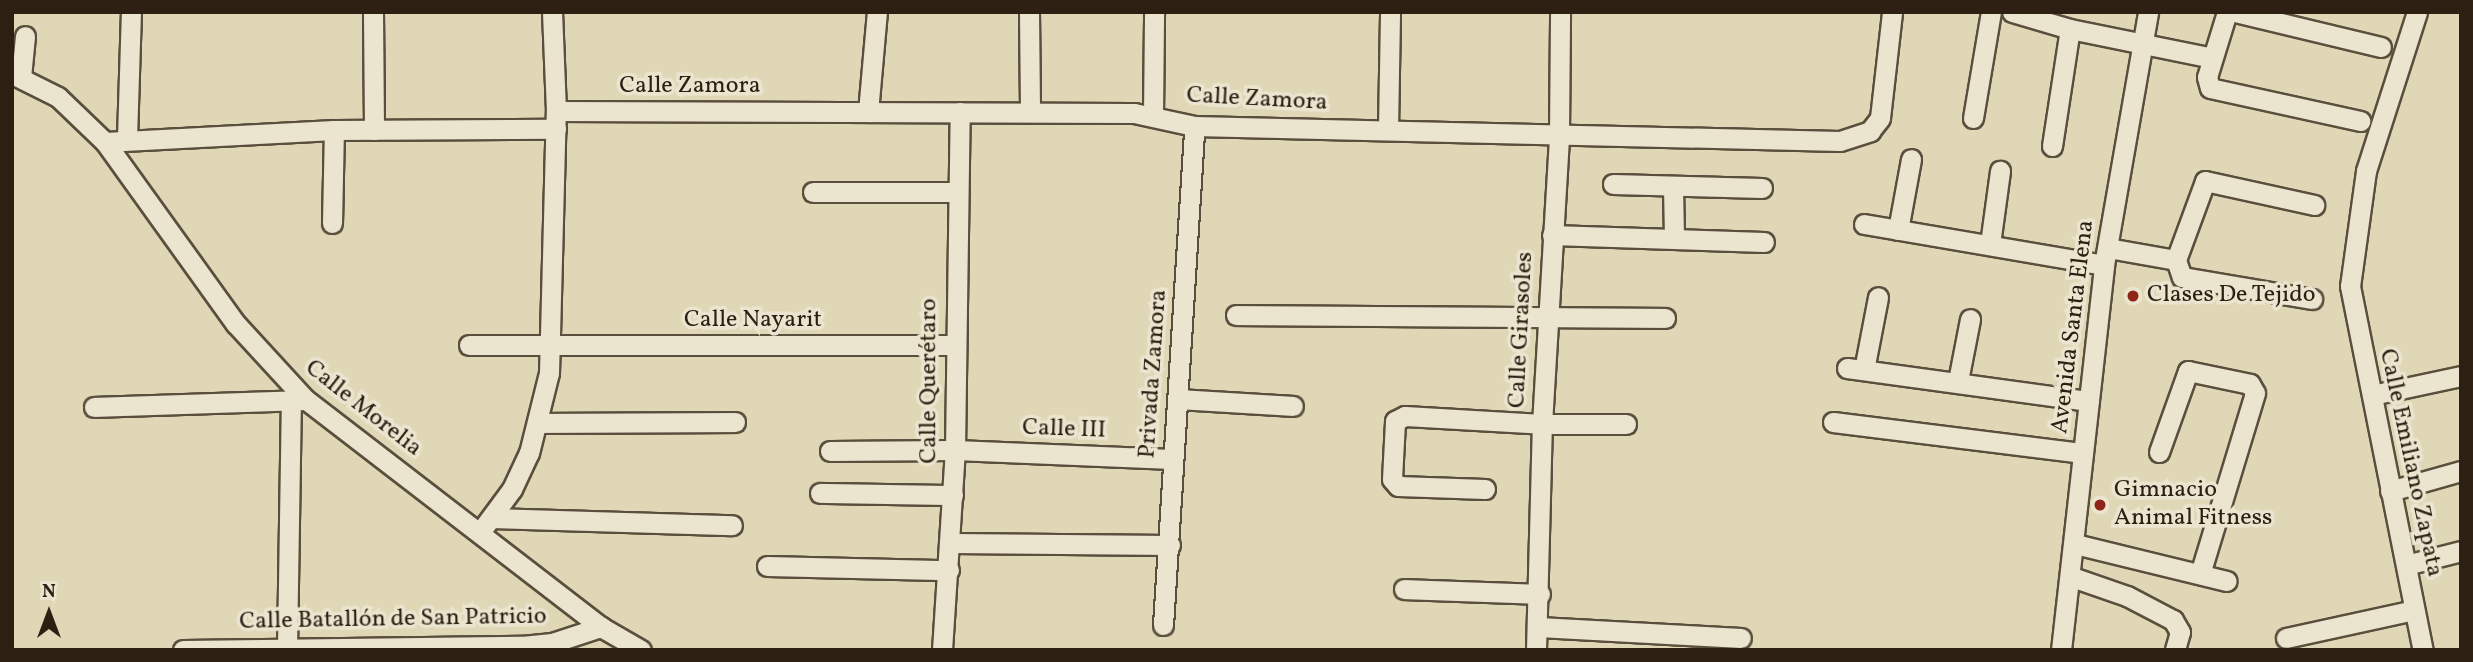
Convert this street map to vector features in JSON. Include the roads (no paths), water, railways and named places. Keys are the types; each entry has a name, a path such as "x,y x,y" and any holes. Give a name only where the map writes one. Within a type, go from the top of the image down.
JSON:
{"street":[{"path":"127,138 131,12"},
{"path":"373,12 374,130"},
{"path":"486,524 512,489 538,422 553,347 556,120 552,12"},
{"path":"868,112 877,12"},
{"path":"1029,12 1030,112"},
{"path":"1153,115 1154,12"},
{"path":"1388,128 1390,12"},
{"name":"Calle Girasoles","path":"1536,650 1540,594 1542,424 1559,134 1560,12"},
{"name":"Calle Zamora","path":"105,142 127,138 374,130 556,120 868,112 1153,115 1194,126 1388,128 1821,142 1870,131 1880,118 1885,101 1892,12"},
{"path":"1973,118 1991,12"},
{"path":"2012,12 2070,29 2212,58"},
{"name":"Avenida Santa Elena","path":"2061,650 2072,576 2106,256 2148,12"},
{"path":"2227,12 2207,77 2214,90 2360,121"},
{"path":"2235,12 2381,47"},
{"name":"Calle Emiliano Zapata","path":"2417,12 2366,171 2350,286 2423,650"},
{"path":"2052,146 2070,29"},
{"path":"17,76 25,36"},
{"name":"Calle Morelia","path":"17,76 58,97 105,142 236,324 298,400 486,524 601,627 641,650"},
{"name":"Calle Querétaro","path":"942,650 955,450 954,345 960,112"},
{"name":"Privada Zamora","path":"1163,625 1194,126"},
{"path":"332,223 334,130"},
{"path":"1898,230 1911,159"},
{"path":"1990,244 2000,171"},
{"path":"2312,299 2182,277 2176,260 2205,181 2315,205"},
{"path":"1613,184 1762,188"},
{"path":"1673,186 1674,238"},
{"path":"813,192 957,192"},
{"path":"1864,224 1990,244 2176,260"},
{"path":"1552,235 1764,242"},
{"path":"1878,298 1855,369 1958,380 2089,401"},
{"path":"1236,315 1665,318"},
{"path":"1958,380 1970,319"},
{"name":"Calle Nayarit","path":"469,345 954,345"},
{"path":"2159,452 2188,371 2246,380 2253,388 2200,574"},
{"path":"2372,395 2461,376"},
{"path":"1179,399 1293,406"},
{"path":"94,407 298,400 286,649"},
{"path":"1485,489 1398,486 1392,478 1395,421 1405,416 1542,424 1626,424"},
{"path":"538,422 735,422"},
{"path":"1833,422 2083,453"},
{"name":"Calle III","path":"830,450 955,450 1172,459"},
{"path":"2390,491 2461,471"},
{"path":"820,492 953,495"},
{"path":"486,524 732,525"},
{"path":"951,543 1170,545"},
{"path":"2075,544 2227,581"},
{"path":"2406,565 2461,551"},
{"path":"767,566 949,570"},
{"path":"2072,576 2127,596 2173,620 2178,641"},
{"path":"1404,589 1540,594"},
{"path":"2286,638 2414,610"},
{"name":"Calle Batallón de San Patricio","path":"183,650 522,646 552,643 601,627"},
{"path":"1539,627 1741,638"}],"place":[{"name":"Clases De Tejido","path":"2133,296"},
{"name":"Gimnacio Animal Fitness","path":"2100,505"}]}
